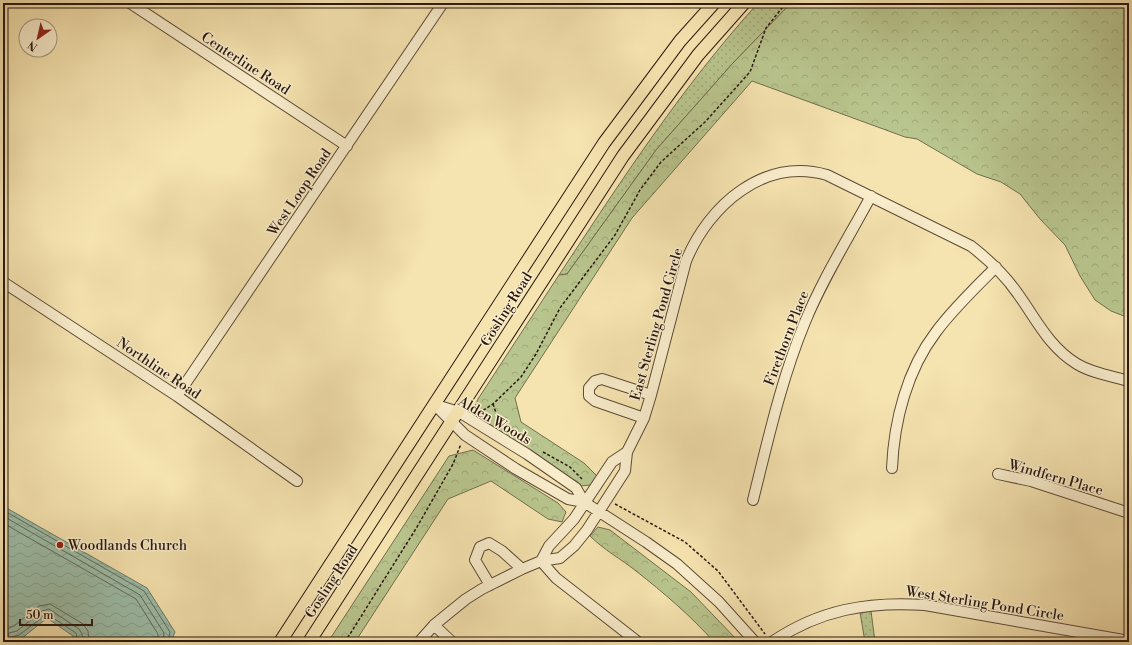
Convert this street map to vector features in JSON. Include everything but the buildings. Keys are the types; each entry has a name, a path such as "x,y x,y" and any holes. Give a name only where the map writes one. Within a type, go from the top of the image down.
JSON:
{"main road":[{"name":"Gosling Road","path":"280,642 604,143 680,41 714,3"},
{"name":"Gosling Road","path":"309,642 452,423 623,156 698,55 744,3"}],"street":[{"name":"Centerline Road","path":"130,3 347,146"},
{"name":"West Loop Road","path":"177,396 444,3"},
{"name":"East Sterling Pond Circle","path":"419,642 434,625 455,607 490,585 522,569 541,562 560,558 574,546 607,500 625,470 627,452 644,418 686,261 704,227 727,201 737,193 764,178 787,171 804,170 840,180 971,246 996,266"},
{"name":"Firethorn Place","path":"753,500 785,374 805,322 822,286 871,196"},
{"path":"892,468 893,439 908,385 916,366 934,334 947,317 996,266 1018,293 1046,336 1065,356 1088,369 1129,381"},
{"name":"Northline Road","path":"3,282 177,396 296,481"},
{"path":"644,418 596,401 589,396 590,388 595,381 602,379 651,395"},
{"name":"Alden Woods","path":"435,405 459,412 474,420 576,488 584,502 646,542 683,569 719,602 755,642"},
{"name":"Alden Woods","path":"435,405 465,435 516,469 568,500 584,502"},
{"name":"East Sterling Pond Circle","path":"541,562 549,546 563,533 612,462 627,452"},
{"name":"Windfern Place","path":"998,474 1031,481 1129,513"},
{"path":"490,585 475,560 480,547 488,543 502,551 522,569"},
{"path":"541,562 556,578 638,642"},
{"name":"West Sterling Pond Circle","path":"770,640 792,628 814,619 849,609 896,603 925,605 1129,641"},
{"path":"434,625 452,642"}],"path":[{"path":"474,420 479,413 493,404 521,376 529,365 560,308 615,235 640,190 661,162 705,122 750,72 766,28 786,3"},
{"path":"493,404 497,416 514,433"},
{"path":"345,642 454,464 465,435"},
{"path":"538,449 570,467 592,490"},
{"path":"607,500 626,508 685,542 718,571 770,640"}],"green space":[{"path":"758,3 791,3 733,63 656,150 567,274 559,275 653,135 730,35"},
{"path":"791,3 1129,3 1129,318 1111,311 1095,300 1080,276 1065,245 1040,219 1020,194 1001,182 977,174 917,139 905,137 752,81 632,218 515,398 521,422 584,463 597,476 591,485 580,486 479,417 474,409 478,399 559,275 567,274 656,150 733,63"},
{"path":"473,450 558,503 566,512 562,522 548,519 491,481 448,499 355,642 328,642 449,456"},
{"path":"598,527 610,530 691,592 739,642 714,642 667,596 590,536"},
{"path":"871,611 875,642 865,642 860,612"}],"water":[{"name":"Woodlands Church","path":"3,506 147,588 175,632 171,642 74,642 73,636 47,618 21,639 3,642"}],"place":[{"name":"Woodlands Church","path":"60,545"}]}
